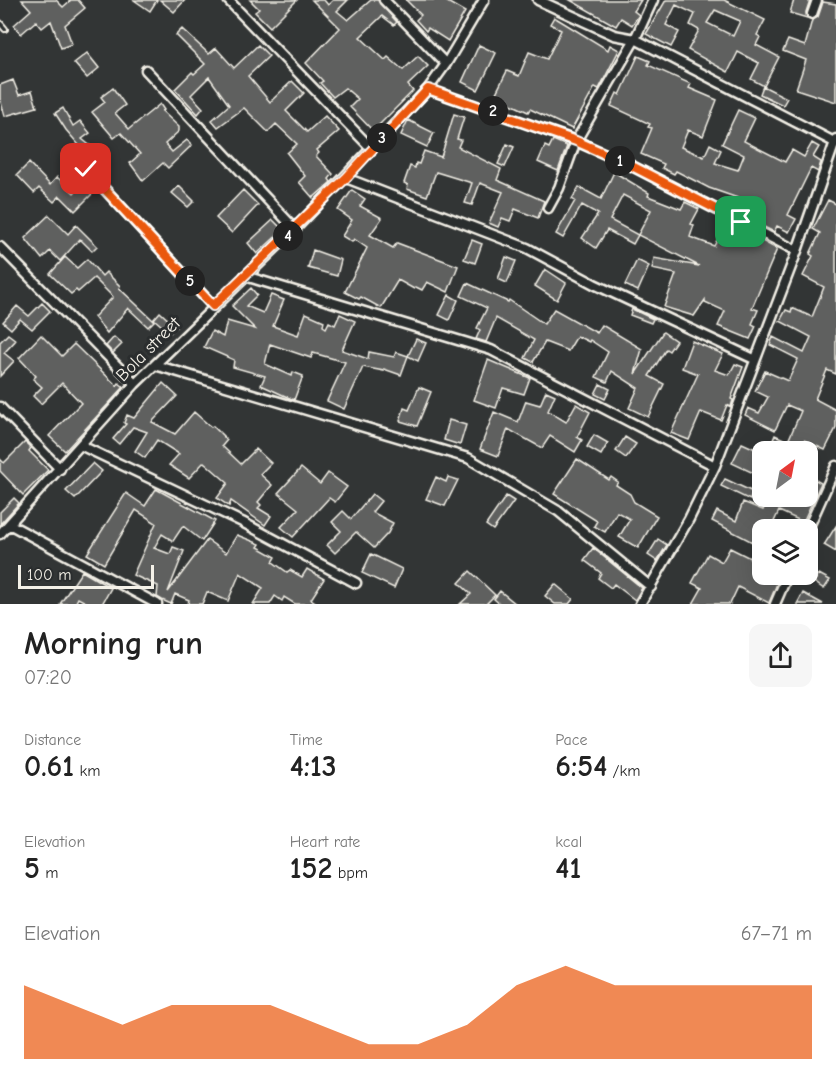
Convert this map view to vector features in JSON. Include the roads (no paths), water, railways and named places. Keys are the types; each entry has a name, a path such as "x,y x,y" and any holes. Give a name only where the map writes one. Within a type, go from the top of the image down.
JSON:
{"street":[{"path":"228,0 372,149"},
{"path":"384,0 446,64"},
{"name":"Bola street","path":"0,534 82,446 135,384 213,306 295,230 428,89 446,64 484,0"},
{"path":"538,0 614,35 635,39 836,142 715,466 640,604"},
{"path":"548,208 559,188 576,141 635,39 653,0"},
{"path":"812,14 817,0"},
{"path":"146,70 295,230"},
{"path":"428,89 576,141 630,165 797,251"},
{"path":"86,169 213,306"},
{"path":"346,178 527,248 594,284 754,359"},
{"path":"0,247 135,384"},
{"path":"245,276 491,350 715,466"},
{"path":"155,365 468,458 558,511 651,587"},
{"path":"0,407 60,470"},
{"path":"82,446 242,522 356,583"},
{"path":"812,519 836,466"},
{"path":"9,524 157,604"},
{"path":"775,604 783,585"}],"lane":[{"path":"0,23 5,29"}]}
